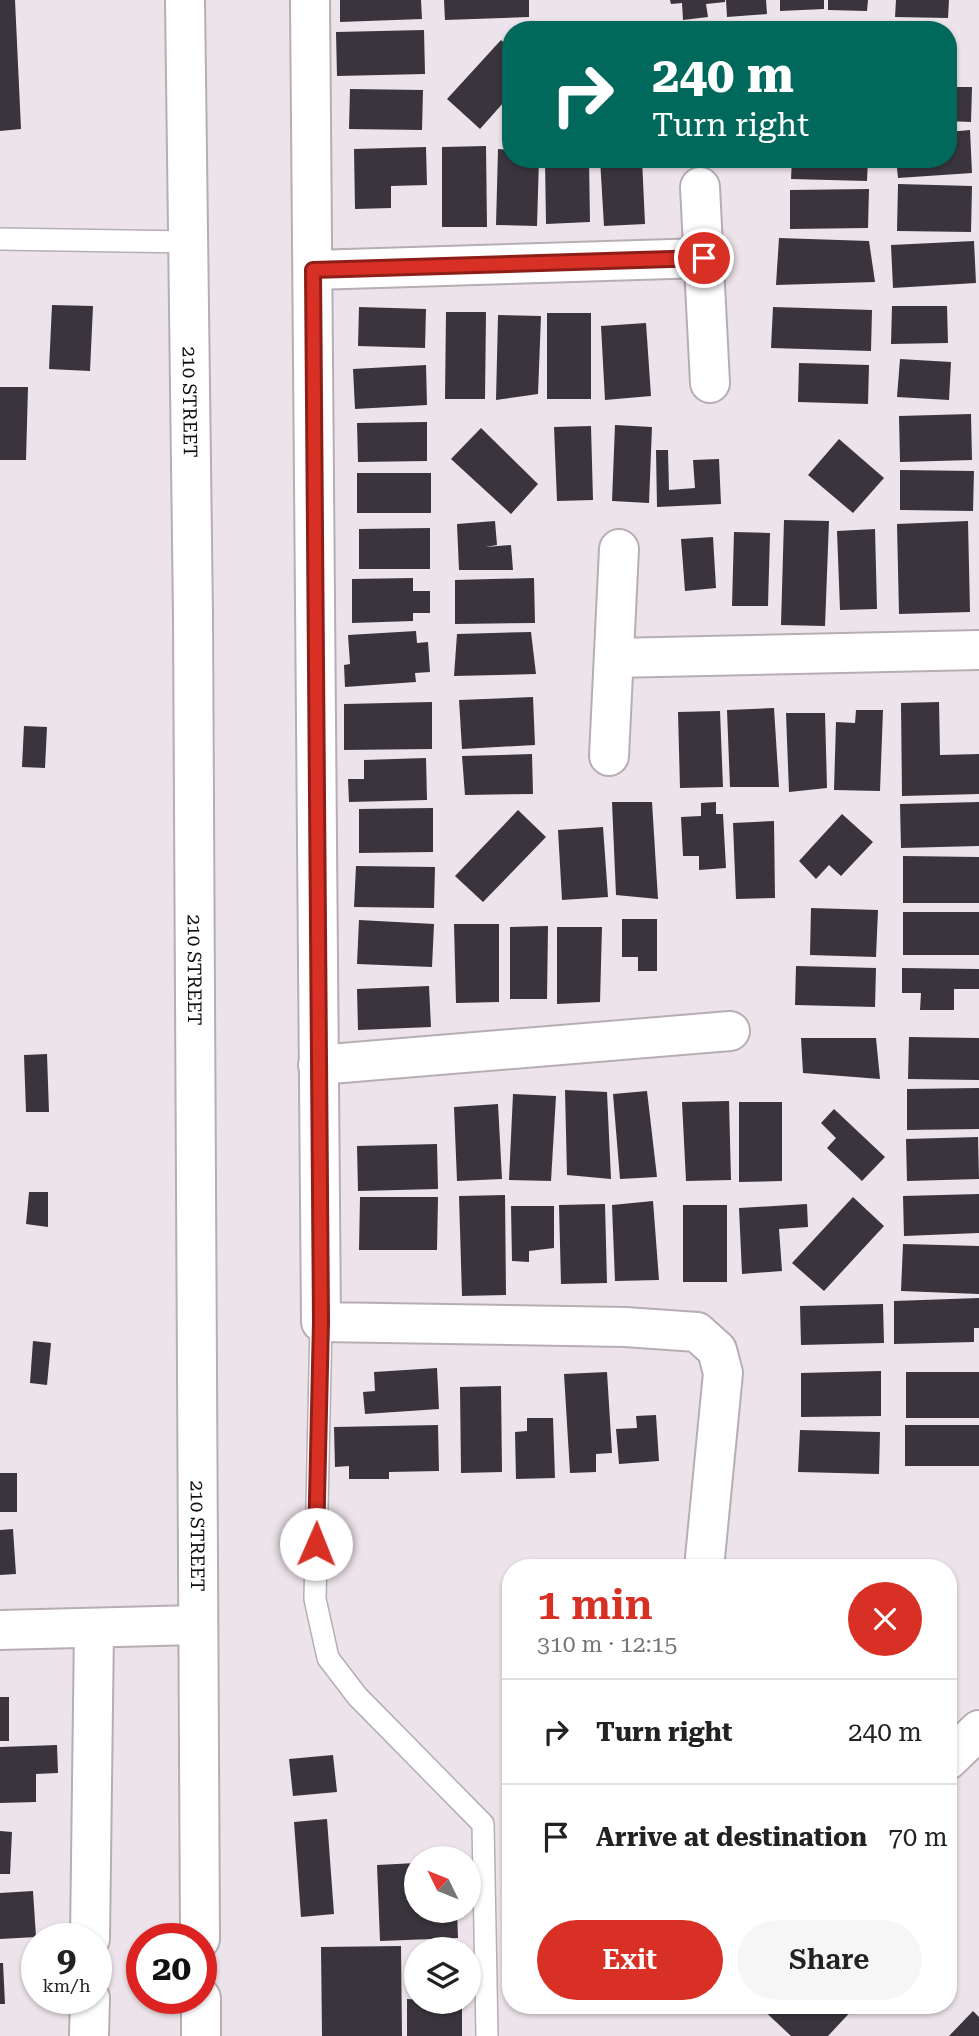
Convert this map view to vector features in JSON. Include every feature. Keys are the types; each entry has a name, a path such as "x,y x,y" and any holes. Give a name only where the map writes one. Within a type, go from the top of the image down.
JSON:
{"street":[{"name":"210 STREET","path":"185,0 200,1923"},
{"path":"310,0 321,1322 625,1327 697,1332 717,1350 723,1373 705,1559"},
{"path":"700,187 710,383"},
{"path":"313,270 704,258"},
{"path":"609,756 619,549"},
{"path":"614,658 979,650"},
{"path":"318,1065 730,1031"},
{"path":"0,1630 197,1625"},
{"path":"90,1923 94,1629"},
{"path":"957,1751 979,1730"},
{"path":"89,2036 90,2014"},
{"path":"201,2014 201,2036"}],"lane":[{"path":"0,239 188,242"},
{"path":"321,1322 315,1599 328,1658 357,1696 483,1824 486,2036"}],"building":[{"path":"0,0 15,0 21,129 0,131"},
{"path":"340,0 421,0 422,19 340,22"},
{"path":"444,0 529,0 529,17 445,20"},
{"path":"670,0 725,2 706,4 708,17 683,20 682,3 671,4"},
{"path":"726,0 766,0 767,14 727,17"},
{"path":"780,0 824,0 824,9 780,11"},
{"path":"828,0 868,0 867,11 828,10"},
{"path":"896,0 949,0 948,18 895,17"},
{"path":"424,30 425,74 337,76 336,32"},
{"path":"502,41 502,104 480,129 447,99"},
{"path":"957,87 972,87 971,122 957,121"},
{"path":"350,89 423,90 422,130 349,129"},
{"path":"970,130 972,173 898,178 897,168 957,168 957,131"},
{"path":"486,146 487,227 442,227 442,147"},
{"path":"426,147 427,185 391,186 391,208 355,209 354,149"},
{"path":"498,149 502,149 502,168 539,168 537,226 496,225"},
{"path":"545,168 589,168 590,222 546,224"},
{"path":"601,168 642,168 645,224 604,226"},
{"path":"792,168 868,168 867,181 791,179"},
{"path":"898,184 972,186 971,232 897,231"},
{"path":"869,189 868,228 790,229 790,190"},
{"path":"779,238 869,241 875,282 776,285"},
{"path":"974,241 976,283 893,288 891,245"},
{"path":"52,305 93,306 90,371 49,369"},
{"path":"892,306 947,306 948,343 891,344"},
{"path":"359,307 426,309 425,348 358,346"},
{"path":"773,307 872,310 871,351 771,348"},
{"path":"446,312 486,312 485,399 445,399"},
{"path":"547,313 591,313 591,399 547,399"},
{"path":"498,315 541,316 538,394 496,400"},
{"path":"646,323 651,396 605,400 601,326"},
{"path":"900,359 951,362 949,400 897,397"},
{"path":"799,363 869,365 868,404 798,402"},
{"path":"426,365 427,405 355,409 353,369"},
{"path":"0,387 28,387 26,460 0,460"},
{"path":"971,414 972,460 900,462 899,416"},
{"path":"427,422 427,461 358,462 357,423"},
{"path":"615,425 652,427 649,503 612,501"},
{"path":"591,426 593,500 557,501 554,427"},
{"path":"481,428 538,484 511,514 451,459"},
{"path":"839,439 884,478 853,513 808,475"},
{"path":"656,450 668,450 669,490 695,488 693,460 719,459 721,504 657,507"},
{"path":"900,470 974,471 973,511 900,510"},
{"path":"357,473 431,473 431,513 357,513"},
{"path":"784,520 829,521 825,626 781,625"},
{"path":"495,521 497,545 486,547 511,545 513,570 459,570 457,524"},
{"path":"968,521 970,612 899,614 897,524"},
{"path":"430,528 430,569 359,569 359,529"},
{"path":"875,529 877,609 840,610 837,531"},
{"path":"734,532 770,533 768,606 732,606"},
{"path":"713,537 716,588 685,591 681,539"},
{"path":"413,578 413,591 430,591 430,613 413,613 413,621 352,623 352,579"},
{"path":"534,578 535,623 455,624 455,580"},
{"path":"416,631 417,643 428,642 430,672 415,673 416,682 345,687 344,665 350,664 348,635"},
{"path":"531,632 536,674 454,676 457,634"},
{"path":"533,697 535,745 462,749 459,700"},
{"path":"432,702 432,749 344,750 344,704"},
{"path":"939,702 940,755 979,754 979,794 902,796 901,703"},
{"path":"774,708 779,787 730,787 727,710"},
{"path":"856,710 883,710 880,791 834,790 836,722 855,723"},
{"path":"720,711 723,787 680,788 678,712"},
{"path":"786,713 825,713 827,788 789,792"},
{"path":"24,726 47,727 45,768 22,767"},
{"path":"532,754 533,794 465,795 462,756"},
{"path":"426,758 427,800 349,802 348,779 364,779 364,760"},
{"path":"612,802 652,802 658,899 616,895"},
{"path":"716,802 716,814 723,814 726,868 699,870 699,856 683,856 681,817 701,816 701,803"},
{"path":"979,802 979,846 901,848 900,804"},
{"path":"433,808 433,852 359,853 359,809"},
{"path":"518,810 546,837 483,902 455,876"},
{"path":"842,814 873,842 841,876 829,865 816,879 799,861"},
{"path":"774,821 775,898 736,899 733,823"},
{"path":"603,827 608,897 562,900 558,830"},
{"path":"903,856 979,857 979,903 903,903"},
{"path":"356,866 435,867 434,908 354,907"},
{"path":"811,908 878,910 876,957 810,955"},
{"path":"903,912 979,912 979,955 903,955"},
{"path":"622,919 657,919 657,971 638,971 638,957 622,957"},
{"path":"359,920 434,924 432,967 357,964"},
{"path":"454,924 499,924 499,1002 456,1003"},
{"path":"548,926 547,999 510,999 510,927"},
{"path":"557,927 602,927 600,1002 557,1004"},
{"path":"796,966 876,968 875,1007 795,1005"},
{"path":"902,968 979,969 979,989 954,989 954,1010 920,1010 921,993 902,993"},
{"path":"429,986 431,1027 358,1030 357,989"},
{"path":"909,1037 979,1038 979,1080 908,1079"},
{"path":"801,1038 876,1038 880,1079 803,1073"},
{"path":"47,1054 49,1112 26,1112 24,1055"},
{"path":"979,1088 979,1129 907,1130 907,1089"},
{"path":"565,1090 607,1092 611,1179 567,1175"},
{"path":"647,1091 657,1177 620,1179 613,1094"},
{"path":"513,1094 556,1096 551,1181 509,1180"},
{"path":"729,1101 731,1180 686,1181 682,1102"},
{"path":"739,1102 782,1102 782,1181 739,1182"},
{"path":"498,1104 502,1179 457,1181 454,1107"},
{"path":"834,1109 885,1157 862,1181 827,1148 836,1138 821,1123"},
{"path":"978,1137 979,1179 907,1181 906,1139"},
{"path":"437,1144 438,1189 358,1191 357,1146"},
{"path":"29,1192 48,1192 48,1227 26,1224"},
{"path":"979,1194 979,1233 904,1236 903,1196"},
{"path":"505,1195 506,1295 462,1296 459,1196"},
{"path":"360,1197 438,1197 437,1250 359,1250"},
{"path":"853,1197 884,1226 824,1291 792,1263"},
{"path":"653,1201 659,1280 615,1281 612,1205"},
{"path":"605,1204 607,1283 561,1284 559,1205"},
{"path":"807,1204 808,1227 779,1229 782,1271 742,1274 739,1208"},
{"path":"683,1205 727,1205 727,1282 683,1282"},
{"path":"511,1206 554,1206 554,1248 529,1251 529,1262 512,1261"},
{"path":"903,1244 979,1246 979,1294 901,1291"},
{"path":"979,1298 979,1328 974,1328 974,1342 894,1344 894,1301"},
{"path":"883,1304 884,1343 801,1345 800,1306"},
{"path":"33,1341 51,1343 47,1385 30,1383"},
{"path":"437,1368 439,1409 365,1414 363,1392 375,1391 374,1372"},
{"path":"881,1371 881,1416 801,1417 801,1373"},
{"path":"607,1372 612,1453 596,1454 596,1472 570,1473 564,1374"},
{"path":"906,1372 979,1372 979,1418 906,1418"},
{"path":"501,1386 502,1472 461,1473 460,1387"},
{"path":"656,1415 659,1461 619,1464 616,1429 637,1428 636,1416"},
{"path":"527,1418 553,1418 555,1478 516,1479 515,1432 527,1431"},
{"path":"438,1425 439,1471 389,1472 389,1479 349,1479 349,1466 335,1467 334,1427"},
{"path":"905,1425 979,1425 979,1466 905,1466"},
{"path":"800,1430 880,1432 879,1474 798,1472"},
{"path":"0,1473 17,1473 17,1512 0,1512"},
{"path":"13,1529 16,1574 0,1575 0,1530"},
{"path":"0,1697 9,1697 9,1741 0,1741"},
{"path":"57,1745 58,1773 36,1774 36,1802 0,1803 0,1747"},
{"path":"333,1755 337,1792 293,1796 289,1759"},
{"path":"327,1819 334,1914 301,1917 294,1822"},
{"path":"0,1831 12,1832 10,1874 0,1874"},
{"path":"404,1864 404,1923 457,1923 458,1937 404,1937 404,1940 380,1941 377,1865"},
{"path":"33,1891 35,1923 21,1923 21,1938 0,1939 0,1893"},
{"path":"401,1946 402,2036 322,2036 321,1947"},
{"path":"0,1963 3,1963 5,2004 0,2004"},
{"path":"973,2011 979,2017 979,2036 949,2036"},
{"path":"407,2014 462,2014 462,2036 407,2036"},
{"path":"768,2014 849,2014 828,2036 791,2036"}],"route":[{"path":"316,1544 321,1322 313,270 704,258"}]}
